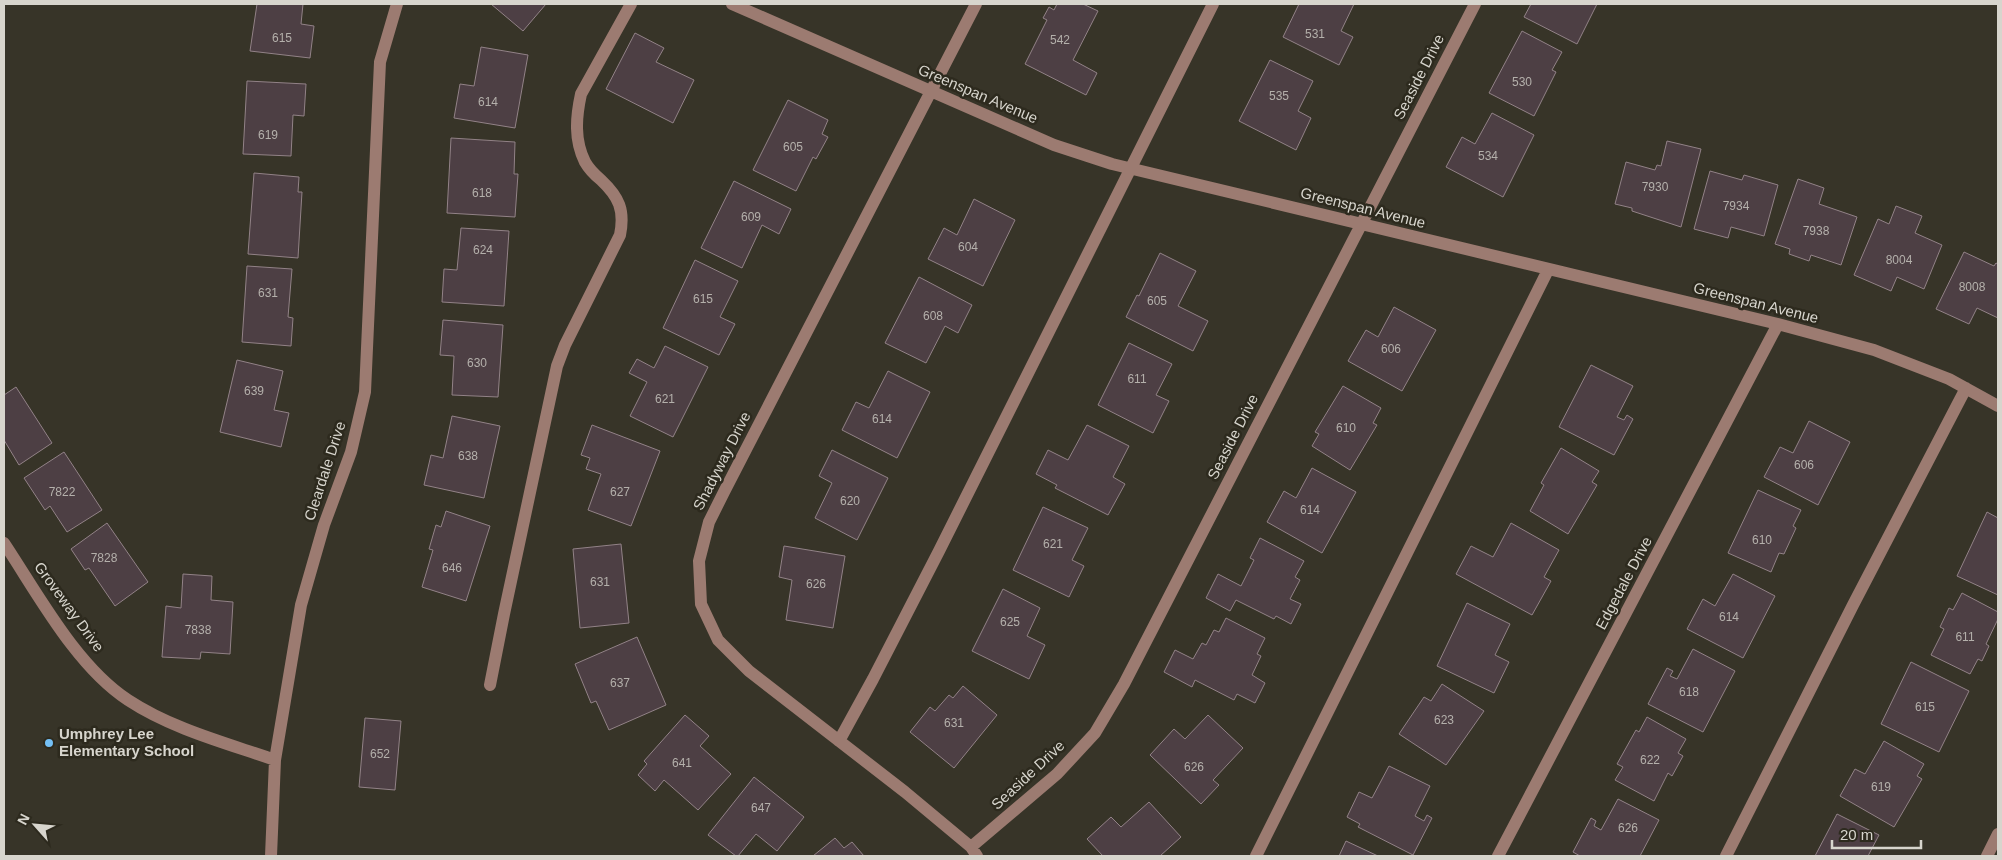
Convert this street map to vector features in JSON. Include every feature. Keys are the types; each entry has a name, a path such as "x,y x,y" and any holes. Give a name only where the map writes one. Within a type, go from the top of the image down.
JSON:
{"street":[{"name":"Cleardale Drive","path":"271,856 275,760 301,605 324,525 351,452 366,392 380,62 397,4"},
{"path":"490,685 557,366 565,345 620,234 623,218 619,203 610,188 586,163 576,137 581,94 631,4"},
{"name":"Greenspan Avenue","path":"732,4 1054,145 1131,169 1778,324 1874,350 1949,379 1998,406"},
{"name":"Shadyway Drive","path":"974,852 839,741 748,671 718,640 701,604 698,561 709,522 976,4"},
{"path":"839,741 934,560 1213,4"},
{"name":"Seaside Drive","path":"974,852 1057,774 1095,733 1124,684 1475,4"},
{"path":"1256,856 1548,270"},
{"name":"Edgedale Drive","path":"1498,856 1778,324"},
{"path":"1726,856 1853,605 1966,388"},
{"name":"Groveway Drive","path":"4,543 74,646 100,676 127,699 165,720 275,760"},
{"path":"1987,856 1998,834"}],"building":[{"path":"257,4 303,4 301,24 314,26 310,58 250,51"},
{"path":"491,4 546,4 523,31"},
{"path":"1057,4 1083,4 1098,11 1073,60 1097,73 1086,95 1025,64 1047,20 1043,18 1049,7 1054,10"},
{"path":"1299,4 1354,4 1341,31 1353,37 1339,65 1283,37"},
{"path":"1531,4 1597,4 1577,44 1524,17"},
{"path":"1522,31 1562,52 1552,70 1556,72 1534,116 1489,93"},
{"path":"635,33 664,48 656,62 694,80 673,123 606,89"},
{"path":"481,47 528,55 515,128 454,118 460,84 474,86"},
{"path":"1270,60 1313,81 1298,111 1311,118 1296,150 1239,121"},
{"path":"247,81 306,84 304,116 293,115 291,156 243,154"},
{"path":"788,100 828,120 822,134 828,137 816,159 813,157 796,191 753,170"},
{"path":"1492,113 1534,135 1503,197 1446,167 1462,137 1475,144"},
{"path":"451,138 515,142 514,174 518,174 515,217 447,213"},
{"path":"1667,141 1701,149 1681,227 1632,211 1632,208 1615,204 1626,162 1655,170 1657,165 1661,166"},
{"path":"1710,171 1742,180 1744,175 1778,185 1764,236 1731,227 1728,238 1694,229"},
{"path":"254,173 299,177 298,192 302,192 298,258 248,254"},
{"path":"1798,179 1824,188 1819,204 1857,217 1841,265 1811,255 1809,261 1789,254 1790,249 1775,244"},
{"path":"734,181 791,209 779,234 762,225 742,268 701,248"},
{"path":"974,199 1015,220 983,286 928,259 944,228 957,235"},
{"path":"1896,206 1922,216 1915,233 1942,245 1924,289 1897,277 1891,291 1854,275 1878,219 1889,224"},
{"path":"461,228 509,231 504,306 442,302 444,269 457,270"},
{"path":"1964,252 1994,266 1996,263 1998,264 1998,318 1977,308 1969,324 1936,309"},
{"path":"1160,253 1196,271 1178,306 1208,321 1193,351 1126,317 1137,295 1139,296"},
{"path":"695,260 738,281 720,317 735,324 719,355 663,328"},
{"path":"247,266 292,269 288,317 293,318 291,346 242,342"},
{"path":"919,277 972,305 958,333 945,326 926,363 885,343"},
{"path":"1394,307 1436,330 1402,391 1348,361 1366,330 1378,337"},
{"path":"443,320 503,325 498,397 452,395 454,356 440,355"},
{"path":"1129,343 1172,364 1156,395 1169,401 1153,433 1098,405"},
{"path":"665,346 708,367 673,437 630,416 647,382 629,373 637,359 654,368"},
{"path":"237,360 283,371 274,410 289,413 281,447 220,432"},
{"path":"1591,365 1633,386 1617,417 1624,420 1627,415 1633,419 1614,455 1559,427"},
{"path":"888,371 930,392 897,458 842,430 856,402 869,408"},
{"path":"1343,386 1381,408 1373,423 1377,425 1350,470 1312,446 1319,434 1315,432"},
{"path":"16,387 52,443 19,465 4,440 4,395"},
{"path":"452,416 500,426 484,498 424,485 431,455 443,458"},
{"path":"1809,421 1850,442 1818,505 1764,477 1780,447 1793,453"},
{"path":"592,425 660,451 631,526 588,510 601,474 586,469 590,458 581,455"},
{"path":"1087,425 1129,446 1113,477 1125,484 1108,515 1055,488 1057,485 1036,474 1048,450 1068,460"},
{"path":"1561,448 1599,471 1592,482 1597,485 1568,534 1530,511 1544,485 1541,483"},
{"path":"832,450 888,478 857,540 815,518 832,483 819,476"},
{"path":"64,452 102,510 67,532 50,506 45,510 24,478"},
{"path":"1312,468 1356,492 1322,553 1267,522 1284,491 1296,498"},
{"path":"1758,490 1801,510 1793,526 1796,528 1784,554 1779,553 1771,572 1728,553"},
{"path":"1043,507 1088,528 1072,560 1084,566 1069,597 1013,570"},
{"path":"446,511 490,526 466,601 422,587 433,550 429,549 436,525 441,527"},
{"path":"1987,512 1998,518 1998,595 1957,576"},
{"path":"107,523 148,582 115,606 89,568 85,570 71,549"},
{"path":"1511,523 1559,550 1544,577 1551,581 1532,615 1456,574 1471,546 1493,557"},
{"path":"1260,538 1304,561 1295,577 1300,580 1290,599 1301,604 1291,624 1276,616 1274,619 1236,600 1230,611 1206,598 1218,574 1241,586 1254,560 1250,558"},
{"path":"621,544 629,623 580,628 573,549"},
{"path":"784,546 845,556 833,628 786,620 792,580 779,577"},
{"path":"183,574 212,576 211,600 233,602 230,654 201,652 200,659 162,657 166,606 181,608"},
{"path":"1733,574 1775,596 1743,658 1687,629 1703,599 1715,606"},
{"path":"1003,589 1040,608 1027,636 1045,645 1029,679 972,651"},
{"path":"1962,593 1998,612 1998,619 1986,644 1989,646 1982,661 1978,659 1970,674 1931,655 1944,629 1940,627 1949,608 1953,610"},
{"path":"1467,603 1510,624 1495,655 1509,662 1494,693 1437,666"},
{"path":"1226,618 1265,638 1257,654 1261,656 1252,675 1265,683 1255,703 1237,694 1234,700 1195,680 1192,687 1164,672 1175,650 1193,659 1202,643 1206,645 1214,630 1219,632"},
{"path":"637,637 666,705 609,730 596,701 591,703 575,664"},
{"path":"1693,649 1735,671 1703,732 1648,704 1667,668 1673,671 1670,676 1677,679"},
{"path":"1911,662 1969,691 1939,752 1881,724"},
{"path":"1442,684 1484,711 1446,765 1399,734 1424,697 1431,701"},
{"path":"963,686 997,715 954,768 910,732 930,707 935,711 949,695 953,698"},
{"path":"685,715 709,736 700,746 731,774 698,810 664,780 655,791 638,775 647,764 644,761"},
{"path":"1208,715 1243,748 1213,780 1219,785 1201,804 1150,755 1174,729 1185,739"},
{"path":"1647,717 1686,739 1678,753 1683,756 1672,776 1668,773 1654,801 1615,780 1623,767 1617,764 1636,730 1639,732"},
{"path":"365,718 401,721 395,790 359,787"},
{"path":"1884,741 1924,764 1917,776 1922,779 1894,827 1840,796 1855,769 1865,774"},
{"path":"1389,766 1430,786 1415,816 1424,821 1427,815 1432,818 1413,855 1358,827 1360,824 1347,817 1359,792 1372,798"},
{"path":"754,777 804,817 777,851 756,834 736,856 708,835"},
{"path":"1618,799 1659,820 1640,856 1580,856 1573,852 1591,818 1596,821 1594,826 1601,830"},
{"path":"1149,802 1181,837 1160,856 1103,856 1087,839 1111,817 1121,827"},
{"path":"1837,814 1879,835 1868,856 1815,856"},
{"path":"835,838 844,848 852,842 864,856 813,856"},
{"path":"1346,841 1378,856 1339,856"}],"place":[{"name":"Umphrey Lee Elementary School","path":"49,743"}]}
